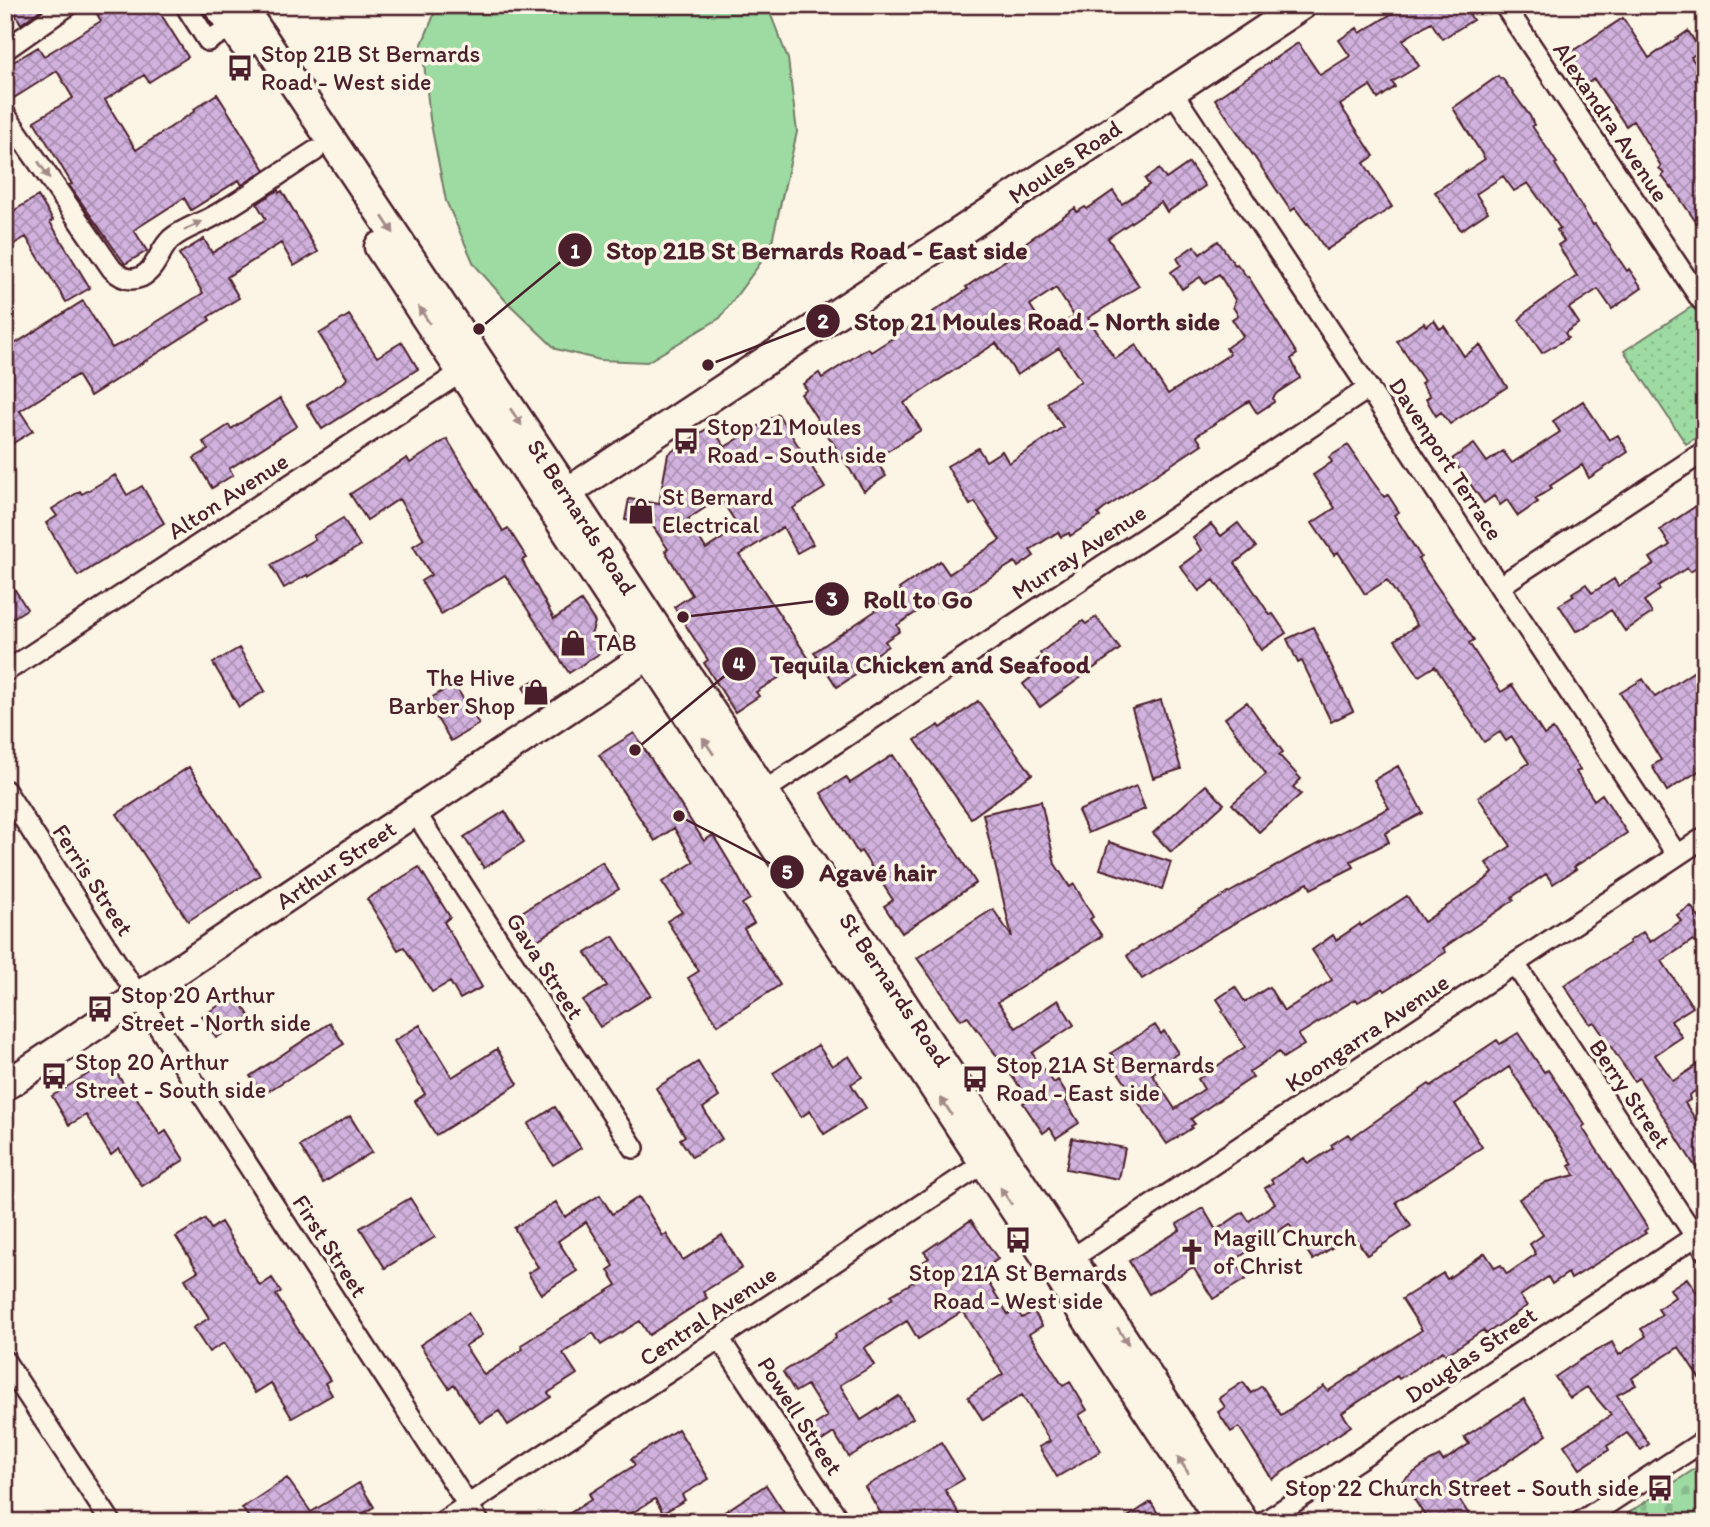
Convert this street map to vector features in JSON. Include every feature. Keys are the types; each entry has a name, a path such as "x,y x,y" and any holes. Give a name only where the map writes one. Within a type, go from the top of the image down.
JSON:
{"main road":[{"name":"Moules Road","path":"558,498 1302,5"},
{"name":"St Bernards Road","path":"231,12 316,150 470,366"},
{"name":"St Bernards Road","path":"231,12 558,498 1064,1264 1244,1522"},
{"name":"Arthur Street","path":"5,1086 657,650"},
{"name":"St Bernards Road","path":"1064,1264 1221,1522"}],"street":[{"path":"5,50 69,5"},
{"path":"185,5 208,41 231,12"},
{"name":"Alexandra Avenue","path":"1504,5 1701,300"},
{"name":"Davenport Terrace","path":"1172,91 1677,855"},
{"path":"5,114 112,269 120,277 131,279 151,270 164,246 183,231 212,217 316,150"},
{"name":"Alton Avenue","path":"5,672 470,366"},
{"name":"Murray Avenue","path":"755,797 1369,388"},
{"path":"1500,586 1705,451"},
{"name":"Ferris Street","path":"5,790 140,997"},
{"name":"Gava Street","path":"415,812 634,1148"},
{"name":"Koongarra Avenue","path":"1064,1264 1705,837"},
{"name":"Berry Street","path":"1515,964 1701,1239"},
{"name":"First Street","path":"140,997 479,1522"},
{"name":"Central Avenue","path":"442,1522 993,1157"},
{"name":"Douglas Street","path":"1264,1522 1701,1239"},
{"name":"Powell Street","path":"719,1338 840,1522"},
{"path":"5,1361 111,1522"},
{"path":"1580,1522 1705,1440"}],"green space":[{"path":"438,5 767,5 788,59 797,132 770,250 720,318 647,362 600,360 556,349 506,301 474,264 446,201 430,119 422,44"},
{"path":"1705,298 1705,432 1686,444 1624,351"},
{"path":"1705,1462 1705,1522 1615,1522"}],"building":[{"path":"10,5 47,5 21,24"},
{"path":"111,5 155,5 188,57 149,82 144,75 105,100 136,150 217,94 265,170 242,185 239,180 191,210 184,198 134,230 147,251 125,264 69,185 72,184 34,121 73,98 57,71 14,98 5,84 5,67 38,47 44,56 101,21 97,14"},
{"path":"1406,5 1463,5 1473,20 1442,39 1431,22 1403,40 1419,66 1392,82 1395,87 1378,99 1370,86 1340,105 1374,156 1364,163 1392,207 1326,250 1295,208 1291,211 1215,99 1298,43 1320,75 1350,56 1339,40 1357,28 1360,33"},
{"path":"1623,18 1649,58 1688,31 1701,51 1691,57 1703,74 1695,79 1705,95 1705,235 1662,176 1664,174 1659,168 1661,166 1633,121 1626,126 1594,79 1585,85 1565,56"},
{"path":"1498,76 1530,116 1534,125 1532,126 1593,225 1595,224 1642,288 1612,309 1598,289 1569,308 1579,323 1565,333 1568,338 1542,353 1519,320 1526,312 1577,276 1558,245 1564,241 1557,230 1560,228 1528,183 1514,191 1503,176 1476,194 1488,212 1461,230 1435,192 1485,159 1453,108"},
{"path":"1189,163 1205,186 1167,212 1161,202 1108,238 1139,286 1088,318 1115,359 1136,345 1168,394 1230,354 1226,348 1243,336 1232,319 1238,315 1233,307 1235,300 1219,274 1205,284 1200,277 1182,289 1171,272 1181,265 1177,258 1194,246 1200,254 1218,241 1235,265 1248,276 1297,354 1291,359 1300,378 1277,393 1273,398 1274,402 1257,413 1249,401 1196,436 1202,444 1104,509 1098,514 1100,517 1070,536 1069,533 1061,537 1058,532 1030,550 1034,556 1018,567 1015,562 941,608 937,602 897,625 900,631 885,641 888,646 868,660 871,665 837,687 814,652 902,593 899,589 940,561 949,574 1000,540 975,502 970,505 947,466 978,448 986,461 1002,451 1009,463 1063,427 1047,403 1081,381 1059,348 1017,375 996,343 904,403 921,430 875,459 886,476 864,491 801,394 807,390 803,384 819,373 822,378 868,348 871,352 902,332 968,289 966,287 1075,208 1077,212 1085,207 1087,209 1113,191 1122,204 1149,185 1145,179 1159,169 1166,179","holes":["1056,288 1074,316 1048,333 1030,305"]},
{"path":"278,190 279,193 282,191 318,252 294,266 281,243 227,277 239,298 208,317 210,320 90,396 77,375 20,411 33,431 5,448 5,350 83,301 112,348 128,340 203,293 179,254 204,239 212,253 266,219 257,204"},
{"path":"38,196 53,220 50,222 90,288 66,302 26,237 5,249 5,216"},
{"path":"349,315 377,357 402,342 418,369 322,429 307,405 347,378 319,334"},
{"path":"1434,320 1440,329 1444,326 1464,356 1480,345 1507,387 1450,424 1441,412 1436,416 1426,399 1430,396 1421,383 1424,381 1397,341 1424,323 1426,326"},
{"path":"280,398 297,426 229,469 233,475 212,488 194,458 208,450 203,442 229,425 231,429"},
{"path":"1583,401 1609,440 1618,435 1628,452 1589,478 1582,465 1550,486 1552,488 1535,499 1538,502 1518,516 1507,500 1500,505 1494,496 1484,503 1452,459 1474,444 1487,462 1503,451 1512,463 1560,432 1553,421"},
{"path":"778,414 825,488 793,508 813,544 797,553 783,527 740,555 809,659 756,692 759,696 735,712 704,663 708,660 674,607 692,595 665,551 668,549 652,525 625,520 629,499 659,504 668,454 711,426 725,447","holes":["720,498 739,527 706,549 688,519"]},
{"path":"447,439 503,531 508,528 527,558 522,560 554,619 581,601 595,622 591,635 602,652 569,673 505,575 441,614 421,581 431,575 413,546 424,539 399,499 367,520 350,494 407,458 410,463"},
{"path":"1348,445 1384,497 1388,495 1399,512 1394,515 1421,557 1418,559 1474,640 1469,643 1501,692 1512,685 1544,735 1553,729 1580,770 1576,772 1594,800 1602,794 1627,833 1553,884 1546,874 1512,897 1514,900 1443,948 1446,952 1385,991 1383,988 1358,1002 1356,999 1298,1035 1304,1045 1283,1058 1279,1052 1249,1072 1253,1077 1191,1119 1195,1124 1192,1128 1167,1144 1113,1065 1117,1062 1111,1053 1155,1025 1161,1034 1164,1031 1178,1053 1172,1057 1173,1060 1152,1074 1175,1109 1204,1089 1198,1079 1245,1047 1217,999 1235,987 1245,1002 1269,987 1284,1011 1332,980 1312,950 1333,935 1336,940 1360,924 1361,926 1407,896 1424,922 1485,880 1493,873 1486,863 1511,846 1478,797 1529,763 1512,737 1506,741 1500,732 1484,742 1435,666 1419,676 1395,640 1417,625 1387,580 1365,594 1338,552 1334,555 1312,523 1335,508 1313,475 1332,462 1329,457"},
{"path":"115,475 127,495 142,486 164,523 78,576 46,523 57,516 52,509 80,491 82,494"},
{"path":"1705,500 1705,563 1690,572 1687,568 1658,586 1660,590 1644,601 1652,613 1625,631 1611,610 1576,631 1559,605 1574,596 1572,593 1586,584 1592,593 1614,579 1618,586 1654,564 1650,558 1670,545 1660,530"},
{"path":"343,518 360,546 284,588 271,565 315,539 313,536"},
{"path":"1238,523 1256,547 1235,563 1270,615 1273,614 1286,633 1261,650 1214,580 1199,591 1180,566 1202,550 1193,538 1211,524 1221,536"},
{"path":"5,574 27,609 5,623"},
{"path":"1096,617 1120,649 1040,707 1023,684 1038,672 1032,664 1042,656 1040,653 1083,621 1086,624"},
{"path":"1313,627 1353,711 1331,722 1302,661 1298,663 1287,639"},
{"path":"239,648 265,691 239,707 213,663"},
{"path":"1705,664 1705,767 1667,791 1652,766 1661,760 1620,693 1643,679 1655,697"},
{"path":"536,679 547,696 534,705 523,687"},
{"path":"454,684 479,724 451,741 426,701"},
{"path":"1161,700 1181,769 1153,778 1132,709"},
{"path":"978,701 1032,774 971,818 915,740 939,725 941,728"},
{"path":"1247,702 1283,752 1279,755 1301,779 1293,787 1301,794 1259,832 1232,804 1266,774 1225,718"},
{"path":"634,733 704,841 713,835 736,873 750,899 742,904 754,923 744,929 780,985 718,1025 688,978 699,971 667,921 682,912 662,882 694,862 674,828 655,841 599,755"},
{"path":"893,755 976,883 902,933 884,906 893,900 861,851 858,853 821,793 846,777 850,783"},
{"path":"1398,766 1423,813 1385,833 1389,842 1351,861 1354,867 1311,889 1308,883 1217,933 1142,979 1127,956 1130,953 1294,856 1389,808 1374,780"},
{"path":"189,767 260,875 188,921 117,814"},
{"path":"1206,785 1224,804 1171,852 1153,833"},
{"path":"1136,786 1145,809 1088,833 1078,811"},
{"path":"1041,801 1055,864 1070,887 1074,884 1093,917 1090,919 1102,936 998,1002 1016,1028 1058,1000 1074,1025 1032,1053 1054,1083 1058,1080 1069,1097 1065,1100 1079,1123 1056,1138 1050,1128 1043,1133 1023,1103 1029,1099 967,1016 961,1020 917,958 993,909 1012,937 983,814"},
{"path":"505,811 524,842 484,868 464,837"},
{"path":"1109,842 1171,862 1162,889 1100,869"},
{"path":"602,862 619,889 534,942 517,915"},
{"path":"419,867 450,917 444,922 482,987 460,999 450,982 432,992 404,947 398,950 367,899"},
{"path":"1691,906 1705,926 1705,957 1693,940 1662,961 1693,1007 1671,1021 1682,1037 1655,1055 1673,1081 1705,1060 1705,1085 1689,1095 1690,1100 1685,1103 1705,1134 1705,1182 1639,1078 1634,1081 1594,1022 1590,1024 1564,985 1643,932 1650,942 1681,921 1677,915"},
{"path":"613,936 651,995 600,1027 583,1001 607,986 586,953"},
{"path":"236,995 250,1017 216,1038 202,1016"},
{"path":"330,1023 344,1044 262,1095 250,1076"},
{"path":"420,1025 452,1077 497,1049 518,1084 436,1135 415,1101 425,1094 394,1041"},
{"path":"1518,1033 1544,1072 1548,1070 1585,1125 1582,1127 1648,1228 1644,1231 1646,1233 1571,1279 1568,1273 1552,1284 1548,1277 1520,1296 1527,1306 1486,1334 1483,1330 1446,1355 1443,1351 1399,1379 1397,1376 1342,1413 1351,1426 1272,1479 1239,1427 1231,1432 1218,1412 1225,1407 1219,1398 1243,1382 1251,1393 1262,1386 1281,1415 1324,1386 1328,1391 1422,1330 1402,1299 1443,1273 1447,1279 1485,1253 1495,1268 1501,1265 1507,1274 1536,1254 1530,1244 1543,1235 1519,1199 1546,1182 1575,1175 1569,1166 1573,1164 1509,1067 1455,1104 1482,1147 1396,1202 1411,1226 1367,1255 1353,1234 1313,1260 1289,1224 1235,1260 1246,1279 1213,1299 1193,1267 1149,1294 1129,1261 1180,1230 1177,1224 1203,1208 1216,1230 1243,1212 1249,1221 1275,1203 1265,1188 1273,1183 1271,1180 1304,1158 1308,1164 1333,1148 1331,1145 1348,1134 1351,1138 1497,1040 1500,1044"},
{"path":"818,1045 832,1066 849,1056 862,1077 851,1084 866,1108 824,1134 810,1111 801,1117 773,1073"},
{"path":"109,1061 130,1094 133,1092 160,1135 166,1131 184,1160 142,1186 119,1149 111,1155 86,1115 69,1125 52,1096"},
{"path":"698,1062 719,1097 703,1108 722,1139 692,1157 680,1139 685,1136 656,1088"},
{"path":"555,1107 581,1148 553,1165 528,1124"},
{"path":"350,1116 372,1152 323,1183 300,1146"},
{"path":"1072,1138 1125,1148 1119,1179 1066,1169"},
{"path":"600,1195 612,1214 639,1197 663,1236 666,1234 683,1260 722,1235 742,1268 703,1292 707,1298 649,1335 640,1321 601,1345 593,1333 563,1353 577,1374 548,1393 551,1397 508,1425 499,1411 480,1423 454,1384 449,1388 420,1345 468,1313 482,1335 465,1346 484,1375 523,1349 521,1345 617,1285 608,1270 614,1266 586,1222 558,1241 577,1271 541,1294 528,1273 538,1267 514,1228 556,1202 565,1217"},
{"path":"410,1198 435,1237 385,1268 360,1228"},
{"path":"205,1219 211,1229 221,1222 260,1286 272,1278 281,1292 276,1295 330,1380 325,1383 332,1395 292,1418 271,1383 255,1393 224,1343 209,1352 193,1328 209,1318 185,1279 198,1271 176,1237"},
{"path":"971,1220 998,1259 981,1271 1008,1314 1016,1309 1022,1318 1034,1311 1042,1326 1029,1334 1063,1386 1070,1382 1087,1410 1079,1415 1101,1451 1057,1477 1039,1447 1050,1441 1022,1395 983,1420 968,1397 1003,1374 963,1311 918,1339 907,1321 864,1348 874,1365 840,1385 861,1420 899,1396 913,1418 849,1457 834,1433 817,1444 808,1429 827,1417 807,1385 795,1392 783,1372 836,1338 835,1334 893,1298 891,1295 920,1278 914,1268 929,1258 924,1252"},
{"path":"1687,1278 1705,1305 1705,1387 1679,1347 1632,1378 1636,1385 1617,1395 1649,1444 1641,1450 1627,1433 1607,1446 1609,1450 1580,1469 1564,1445 1611,1415 1587,1387 1570,1398 1555,1377 1612,1342 1619,1355 1646,1336 1641,1329 1662,1315 1658,1309 1675,1297 1670,1289"},
{"path":"1524,1399 1547,1435 1457,1496 1474,1522 1429,1522 1402,1481 1430,1461 1440,1456 1443,1461 1469,1444 1464,1437"},
{"path":"678,1429 709,1479 682,1495 685,1500 663,1513 655,1499 617,1522 556,1522 592,1499 589,1494 635,1465 631,1459"},
{"path":"941,1442 964,1479 945,1490 964,1522 886,1522 865,1487"},
{"path":"287,1478 311,1512 359,1483 374,1507 349,1522 252,1522 242,1508"},
{"path":"766,1485 790,1522 709,1522"},
{"path":"1151,1502 1163,1522 1120,1522"}],"place":[{"name":"Stop 21B St Bernards Road - West side","path":"240,68"},
{"name":"Stop 21B St Bernards Road - East side","path":"479,329"},
{"name":"Stop 21 Moules Road - North side","path":"708,365"},
{"name":"Stop 21 Moules Road - South side","path":"686,441"},
{"name":"St Bernard Electrical","path":"641,511"},
{"name":"Roll to Go","path":"683,617"},
{"name":"TAB","path":"573,643"},
{"name":"The Hive Barber Shop","path":"536,692"},
{"name":"Tequila Chicken and Seafood","path":"635,750"},
{"name":"Agavé hair","path":"679,816"},
{"name":"Stop 20 Arthur Street - North side","path":"100,1009"},
{"name":"Stop 20 Arthur Street - South side","path":"54,1076"},
{"name":"Stop 21A St Bernards Road - East side","path":"975,1079"},
{"name":"Stop 21A St Bernards Road - West side","path":"1018,1240"},
{"name":"Magill Church of Christ","path":"1192,1252"},
{"name":"Stop 22 Church Street - South side","path":"1660,1488"}]}
